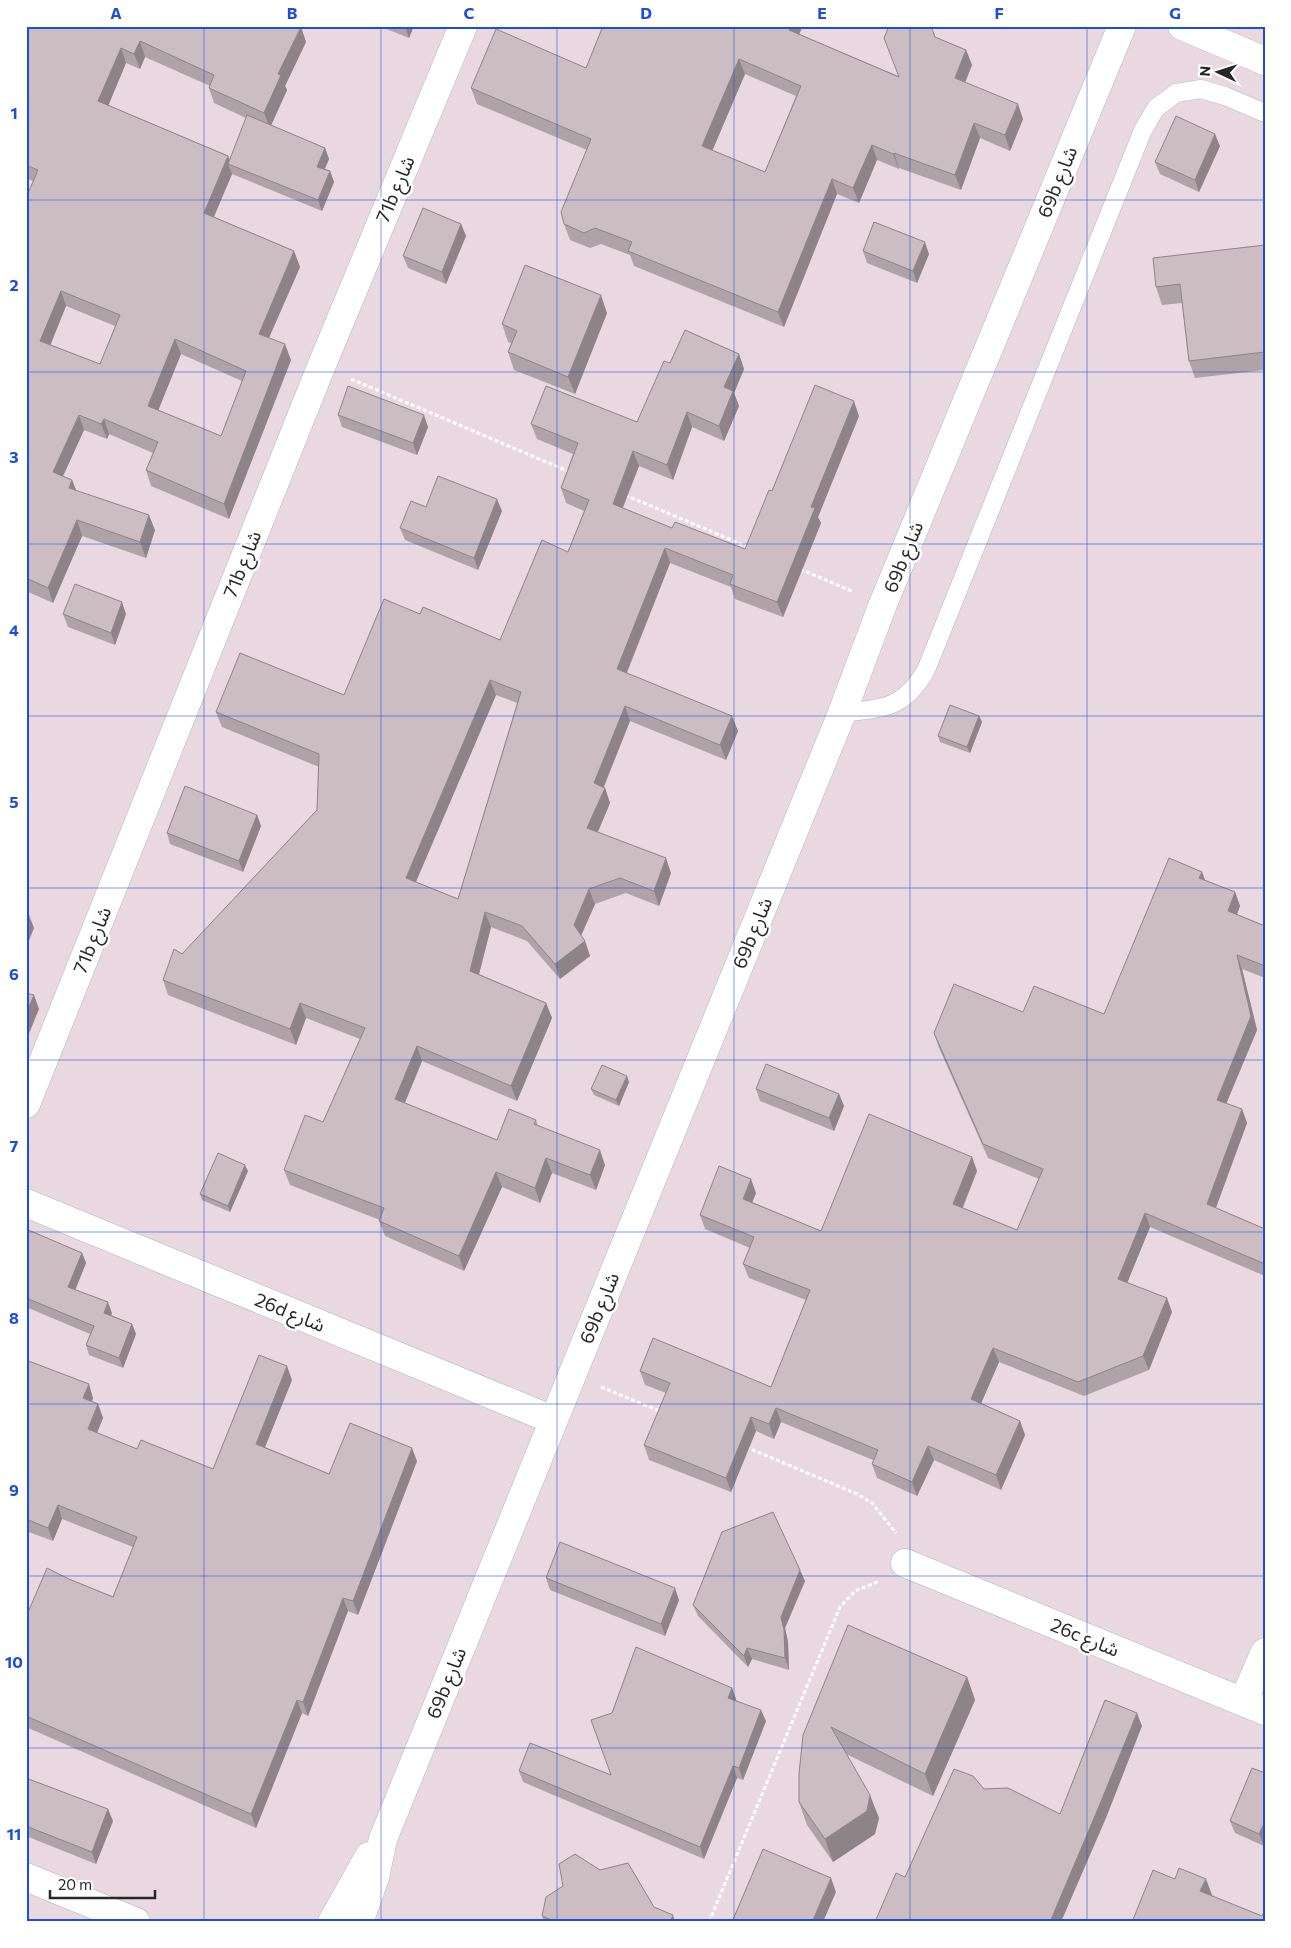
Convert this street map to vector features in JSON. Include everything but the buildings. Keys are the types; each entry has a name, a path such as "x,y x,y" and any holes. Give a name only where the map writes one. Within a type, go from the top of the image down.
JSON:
{"street":[{"name":"71b شارع","path":"26,1104 321,367 463,26"},
{"name":"69b شارع","path":"359,1922 375,1876 383,1839 842,713 884,604 1122,26"},
{"path":"1182,26 1265,61"},
{"name":"26d شارع","path":"26,1203 553,1420"},
{"name":"26c شارع","path":"914,1566 1254,1707"},
{"path":"1254,1707 1265,1652"},
{"name":"69b شارع","path":"332,1922 363,1864 383,1839"},
{"path":"26,1877 136,1922"}],"lane":[{"path":"842,713 887,707 903,698 917,686 926,670 1140,139 1156,108 1176,94 1201,89 1225,96 1265,113"}],"path":[{"path":"321,367 575,474"},
{"path":"620,493 756,551"},
{"path":"793,566 884,604"},
{"path":"572,1375 670,1416"},
{"path":"709,1922 840,1607 855,1591 914,1566 886,1518 872,1503 857,1494 742,1446"}]}
